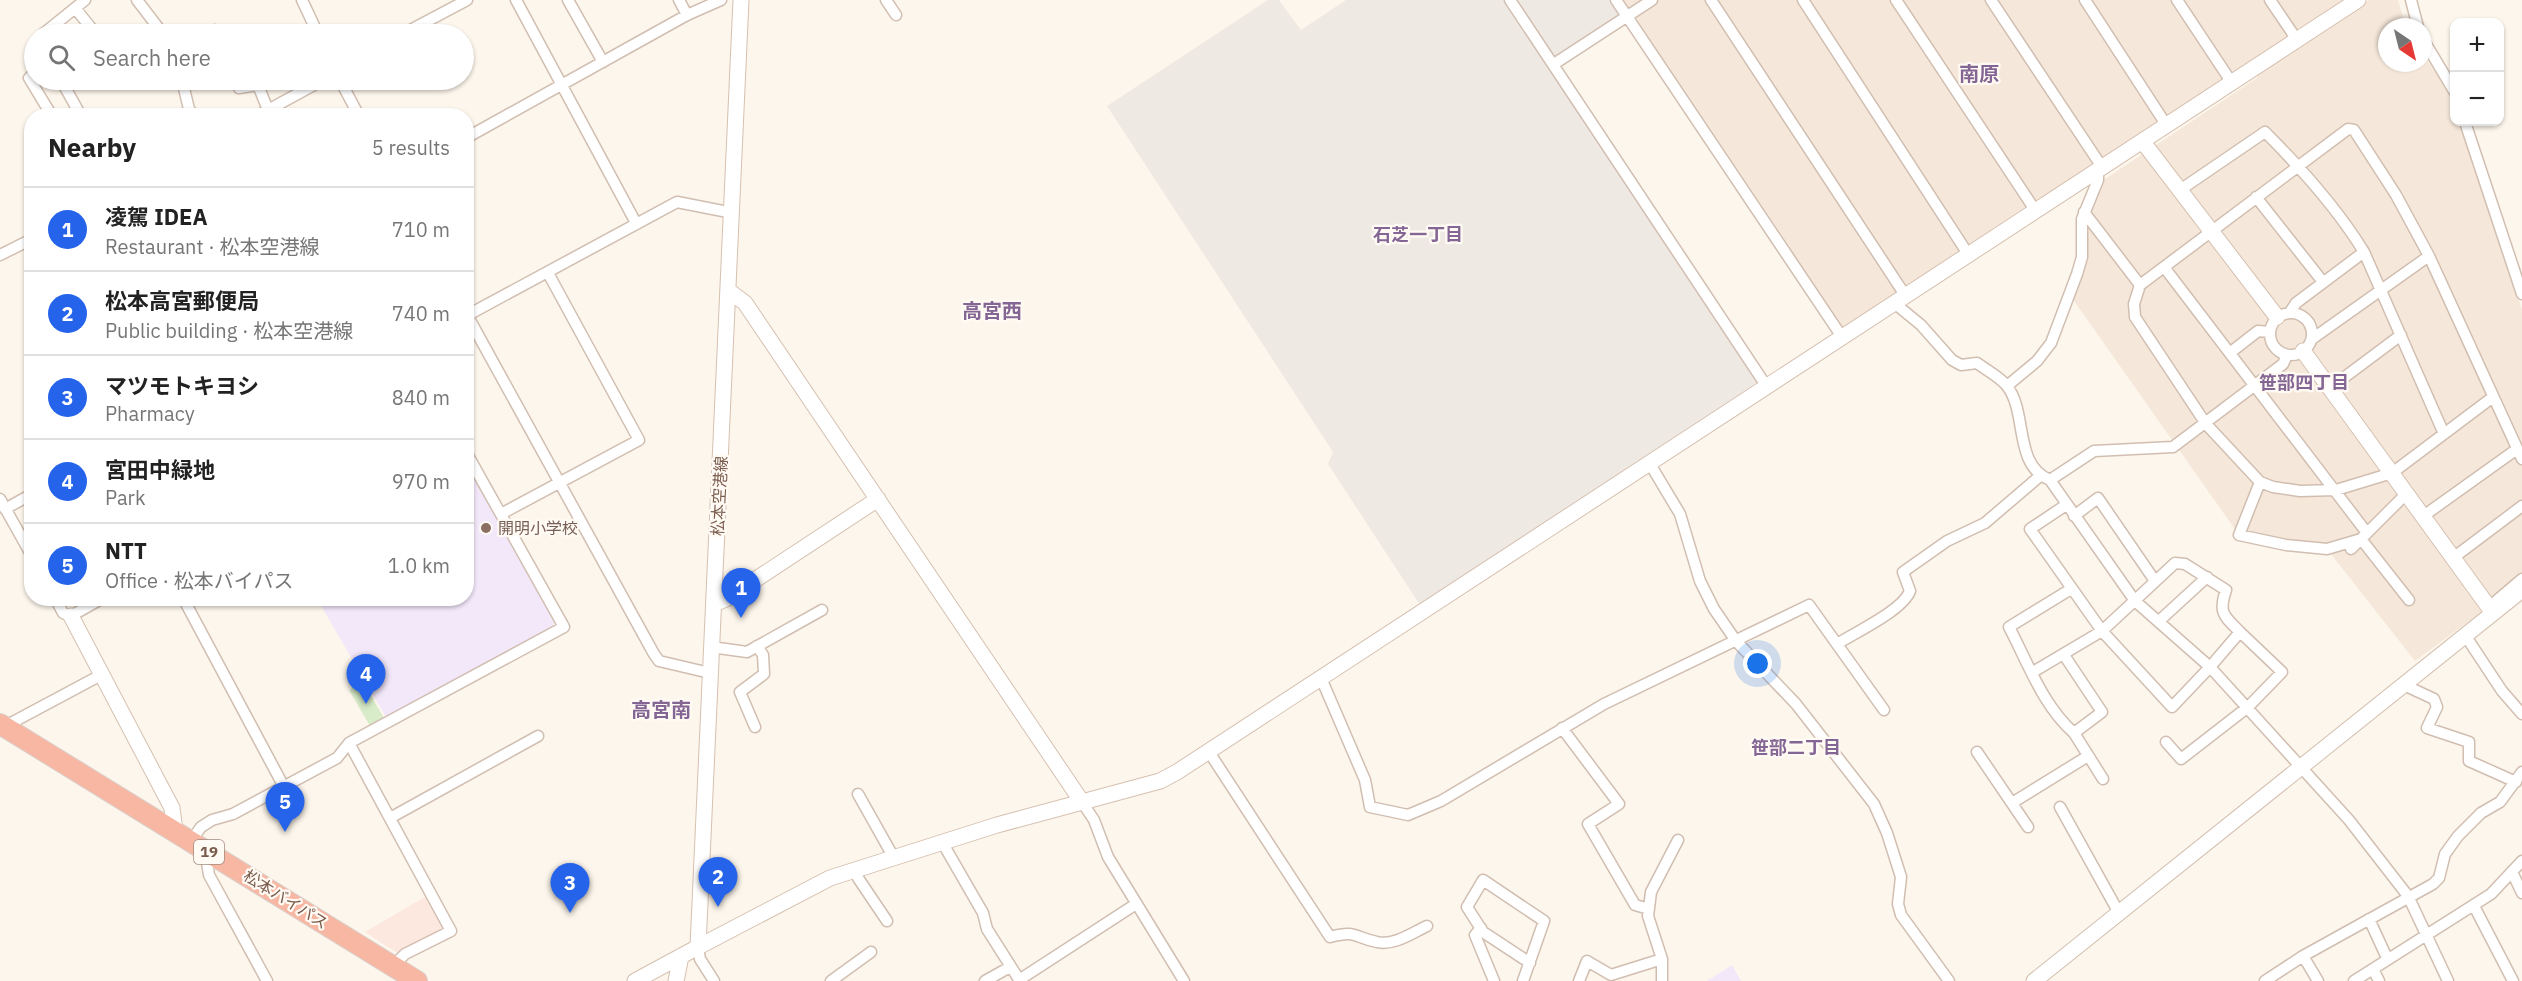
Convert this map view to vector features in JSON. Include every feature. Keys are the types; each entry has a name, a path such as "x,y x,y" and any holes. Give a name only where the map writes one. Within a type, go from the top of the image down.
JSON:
{"highway":[{"name":"松本バイパス","path":"0,725 417,981"}],"street":[{"path":"55,24 85,0"},
{"path":"137,0 155,24"},
{"path":"302,0 313,24"},
{"path":"422,24 467,0"},
{"path":"516,0 560,86 636,223"},
{"path":"568,0 603,62"},
{"path":"679,0 687,15"},
{"path":"474,134 687,15 721,0"},
{"name":"松本空港線","path":"698,947 741,0"},
{"path":"886,0 896,15"},
{"path":"1510,0 1767,387"},
{"path":"1616,0 1842,337"},
{"path":"1554,64 1652,0"},
{"path":"1712,0 1899,298 1952,360 1961,365 1977,363 2007,386 2018,409 2025,451 2135,601 2210,667 2349,820 2408,896 2425,937 2448,981"},
{"path":"1803,0 1968,254"},
{"path":"1896,0 2035,210"},
{"path":"1991,0 2100,168 2098,180 2084,212 2081,228 2082,257 2051,343 2037,361 2007,386"},
{"path":"2085,0 2167,126"},
{"path":"2177,0 2232,83"},
{"path":"2270,0 2297,40"},
{"path":"2411,0 2416,18"},
{"path":"635,981 830,879 942,842 1160,782 1650,464 1899,298 2143,142 2351,2"},
{"path":"75,8 88,24"},
{"path":"2432,54 2450,84"},
{"path":"36,90 47,108"},
{"path":"67,90 77,108"},
{"path":"184,90 189,108"},
{"path":"260,90 267,108"},
{"path":"272,108 305,90"},
{"path":"345,90 355,108"},
{"path":"2466,126 2522,294"},
{"path":"2422,517 2519,454 2429,256 2396,195 2354,130 2348,129 2298,165 2140,285 2134,304 2136,317 2206,424 2260,482 2300,491 2336,490 2392,473 2493,397"},
{"path":"2180,190 2265,132 2298,165 2349,228 2364,252 2444,434"},
{"path":"2143,142 2211,231 2284,314 2303,316 2311,328 2307,345 2330,388 2491,611"},
{"path":"2256,197 2323,282"},
{"path":"474,311 677,202 733,213"},
{"path":"2084,212 2140,285"},
{"path":"0,255 24,242"},
{"path":"2287,355 2276,349 2269,339 2269,332 2296,303 2364,252"},
{"path":"1837,644 1897,607 1908,597 1910,591 1903,572 1947,541 1985,523 2045,478 2094,451 2173,447 2283,364 2287,355 2307,345 2429,256"},
{"path":"2164,267 2336,490 2364,536 2409,600"},
{"path":"501,514 639,440 548,273"},
{"path":"729,291 745,303 1094,820 1108,857 1184,981"},
{"path":"474,327 562,482 659,661 710,673"},
{"path":"2231,352 2258,331 2269,332"},
{"path":"2330,388 2402,335"},
{"path":"1650,464 1680,514 1700,581 1736,641 1796,704 1874,804 1887,833 1901,877 1898,904 1901,915 1949,981"},
{"path":"190,841 201,828 212,820 233,814 337,759 349,743 564,627 474,466"},
{"path":"2260,482 2239,535 2286,545 2327,549 2364,536"},
{"path":"2351,549 2406,494"},
{"path":"24,497 2,504 24,542"},
{"path":"2074,516 2098,498 2155,581"},
{"path":"714,604 726,599 878,500"},
{"path":"2066,505 2030,529 2102,631 2172,707 2240,632"},
{"path":"2452,558 2522,506"},
{"path":"2033,672 2102,631 2175,563 2185,564 2226,590 2221,606 2224,616 2282,672 2248,707 2181,759 2166,742"},
{"path":"2159,621 2207,577"},
{"path":"2034,981 2465,635 2522,579"},
{"path":"2071,589 2009,627 2060,720 2074,733 2103,779"},
{"path":"2491,611 2522,590"},
{"path":"1321,678 1365,780 1370,807 1408,815 1441,801 1604,704 1809,605 1884,710"},
{"path":"59,606 63,613 71,616 100,675 267,981"},
{"path":"71,616 89,606"},
{"path":"187,606 284,787"},
{"path":"711,647 747,652 822,610"},
{"path":"2465,635 2502,691 2522,714"},
{"path":"755,727 740,692 764,674 763,655 757,646"},
{"path":"2064,655 2102,712 2074,733"},
{"path":"0,725 13,722 100,675"},
{"path":"2265,981 2303,956 2433,884 2439,878 2445,854 2458,836 2481,813 2500,802 2519,777 2469,761 2469,742 2427,728 2437,707 2434,699 2404,685"},
{"path":"1562,728 1619,804 1588,824 1635,905 1649,909"},
{"path":"390,818 538,736"},
{"path":"349,743 451,931 405,954 394,965"},
{"path":"1209,752 1330,937 1356,933 1377,942 1395,941 1427,926"},
{"path":"1977,752 2028,827"},
{"path":"2012,803 2088,756"},
{"path":"858,794 894,858"},
{"path":"2060,807 2119,913"},
{"path":"1662,981 1662,959 1648,916 1652,892 1678,840"},
{"path":"942,842 983,913 987,929 1019,980 1136,903"},
{"path":"2354,981 2491,894 2522,861"},
{"path":"2512,872 2522,893"},
{"path":"858,878 887,921"},
{"path":"1523,981 1530,963 1544,921 1483,880 1467,906 1481,928 1530,963"},
{"path":"2474,906 2513,981"},
{"path":"2369,919 2387,958"},
{"path":"1481,928 1475,935 1494,981"},
{"path":"698,947 700,960 714,981"},
{"path":"831,981 871,952"},
{"path":"676,981 681,956"},
{"path":"2303,956 2318,981"},
{"path":"1579,981 1587,961 1611,975 1662,959"},
{"path":"985,981 1010,967"},
{"path":"2373,969 2379,981"}],"shaded area":[{"path":"1268,0 1279,0 1301,30 1346,0 1613,0 1620,14 1549,62 1761,383 1420,605 1328,464 1333,452 1107,106"},
{"path":"1620,0 2342,0 2342,2 1841,330"},
{"path":"2369,0 2398,0 2403,18 2378,18 2378,72 2432,72 2432,67 2450,92 2450,126 2463,126 2522,310 2522,582 2415,661 2327,549 2239,535 2072,298 2083,229 2102,181 2257,78 2258,72"},
{"name":"開明小学校","path":"474,471 555,616 553,626 386,717 321,606 474,606"},
{"path":"428,895 445,928 399,954 365,932"},
{"path":"1732,965 1741,981 1707,981"}],"green space":[{"path":"363,682 384,718 370,726 349,690"}],"place":[{"name":"開明小学校","path":"486,528"},
{"name":"凌駕 IDEA","path":"741,618"},
{"name":"宮田中緑地","path":"366,704"},
{"name":"NTT","path":"285,832"},
{"name":"松本高宮郵便局","path":"718,907"},
{"name":"マツモトキヨシ","path":"570,913"}],"district":[{"name":"南原","path":"1979,74"},
{"name":"石芝一丁目","path":"1418,235"},
{"name":"高宮西","path":"992,311"},
{"name":"笹部四丁目","path":"2304,383"},
{"name":"高宮南","path":"661,710"},
{"name":"笹部二丁目","path":"1796,748"}]}
